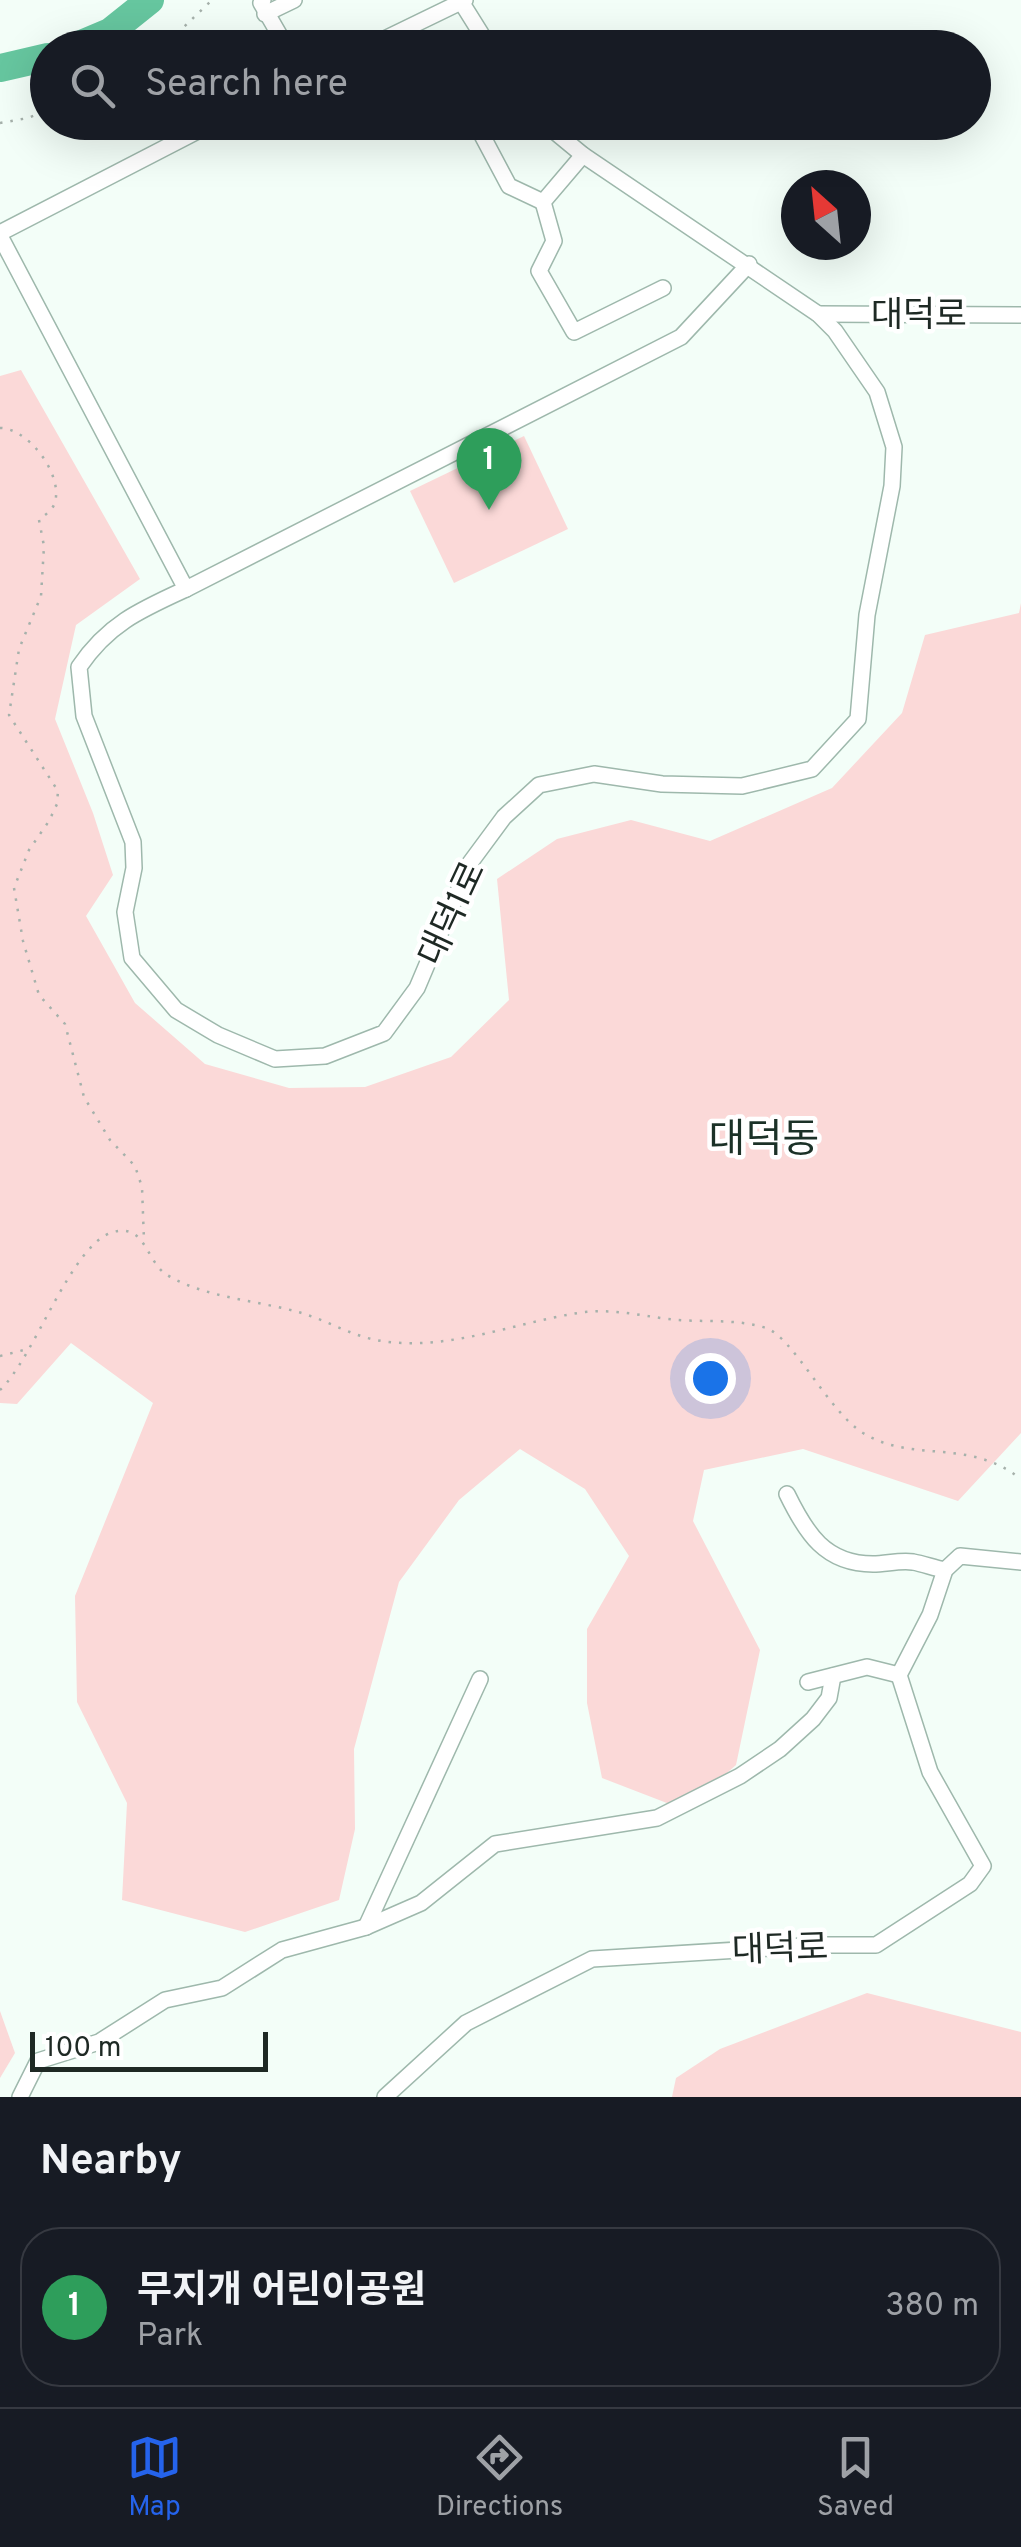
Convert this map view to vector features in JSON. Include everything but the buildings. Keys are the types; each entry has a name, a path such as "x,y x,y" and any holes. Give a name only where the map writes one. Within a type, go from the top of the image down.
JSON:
{"street":[{"path":"276,30 264,7 294,0"},
{"path":"403,30 462,1 479,30"},
{"path":"180,140 0,234 186,589 682,337 749,264"},
{"path":"485,140 509,186 543,202 554,240 539,271 574,332 662,288"},
{"name":"대덕1로","path":"186,589 133,613 95,643 79,668 84,716 134,842 126,912 132,958 176,1010 218,1035 274,1060 325,1056 384,1033 417,988 470,863 504,817 539,784 594,774 662,784 742,786 812,769 858,719 867,615 892,486 894,447 877,392 835,331 818,314 566,140"},
{"path":"543,202 583,154"},
{"name":"대덕로","path":"818,314 1021,315"},
{"path":"787,1494 802,1523 831,1557 868,1564 911,1562 945,1570"},
{"path":"808,1682 866,1667 898,1675 930,1615 945,1570 960,1556 1021,1562"},
{"name":"대덕로","path":"385,2097 466,2023 592,1959 876,1945 970,1884 983,1866 930,1772 898,1675"},
{"path":"20,2097 38,2061 98,2042 166,2000 222,1988 282,1950 366,1927 421,1903 495,1844 657,1818 740,1776 780,1749 813,1719 829,1698 833,1676"},
{"path":"366,1927 480,1679"}],"path":[{"path":"181,30 212,0"},
{"path":"0,122 30,117"},
{"path":"0,428 9,428 26,439 46,462 56,499 53,508 39,520 44,546 41,596 25,631 10,692 9,715 58,792 57,804 29,850 14,888 23,941 39,995 65,1024 84,1097 110,1140 135,1166 142,1187 144,1241"},
{"path":"0,1390 30,1348 77,1264 99,1239 114,1231 138,1236 160,1270 178,1281 299,1312 376,1340 418,1342 488,1334 577,1313 618,1310 769,1329 794,1354 836,1409 864,1433 922,1450 970,1454 1004,1466 1021,1479"},
{"path":"0,1356 30,1348"}],"shaded area":[{"path":"21,370 140,579 76,625 55,719 113,875 86,916 135,1003 205,1064 289,1088 365,1087 451,1057 509,1000 497,879 557,839 631,820 710,841 832,788 902,713 925,635 1019,613 1021,603 1021,1433 958,1501 803,1449 704,1470 693,1521 760,1650 736,1765 685,1810 602,1778 587,1703 587,1629 629,1556 585,1489 520,1449 459,1500 399,1582 354,1749 355,1829 339,1900 245,1932 122,1900 127,1803 77,1702 75,1596 153,1403 71,1343 17,1404 0,1403 0,376"},
{"path":"524,436 568,529 454,583 410,491"},
{"path":"867,1993 1021,2032 1021,2097 672,2097 676,2078 720,2049"},
{"path":"0,2011 15,2053 0,2078"}],"waterway":[{"path":"112,30 150,0"},
{"path":"0,68 30,61"}],"place":[{"name":"무지개 어린이공원","path":"489,510"}],"district":[{"name":"대덕동","path":"764,1138"}]}
